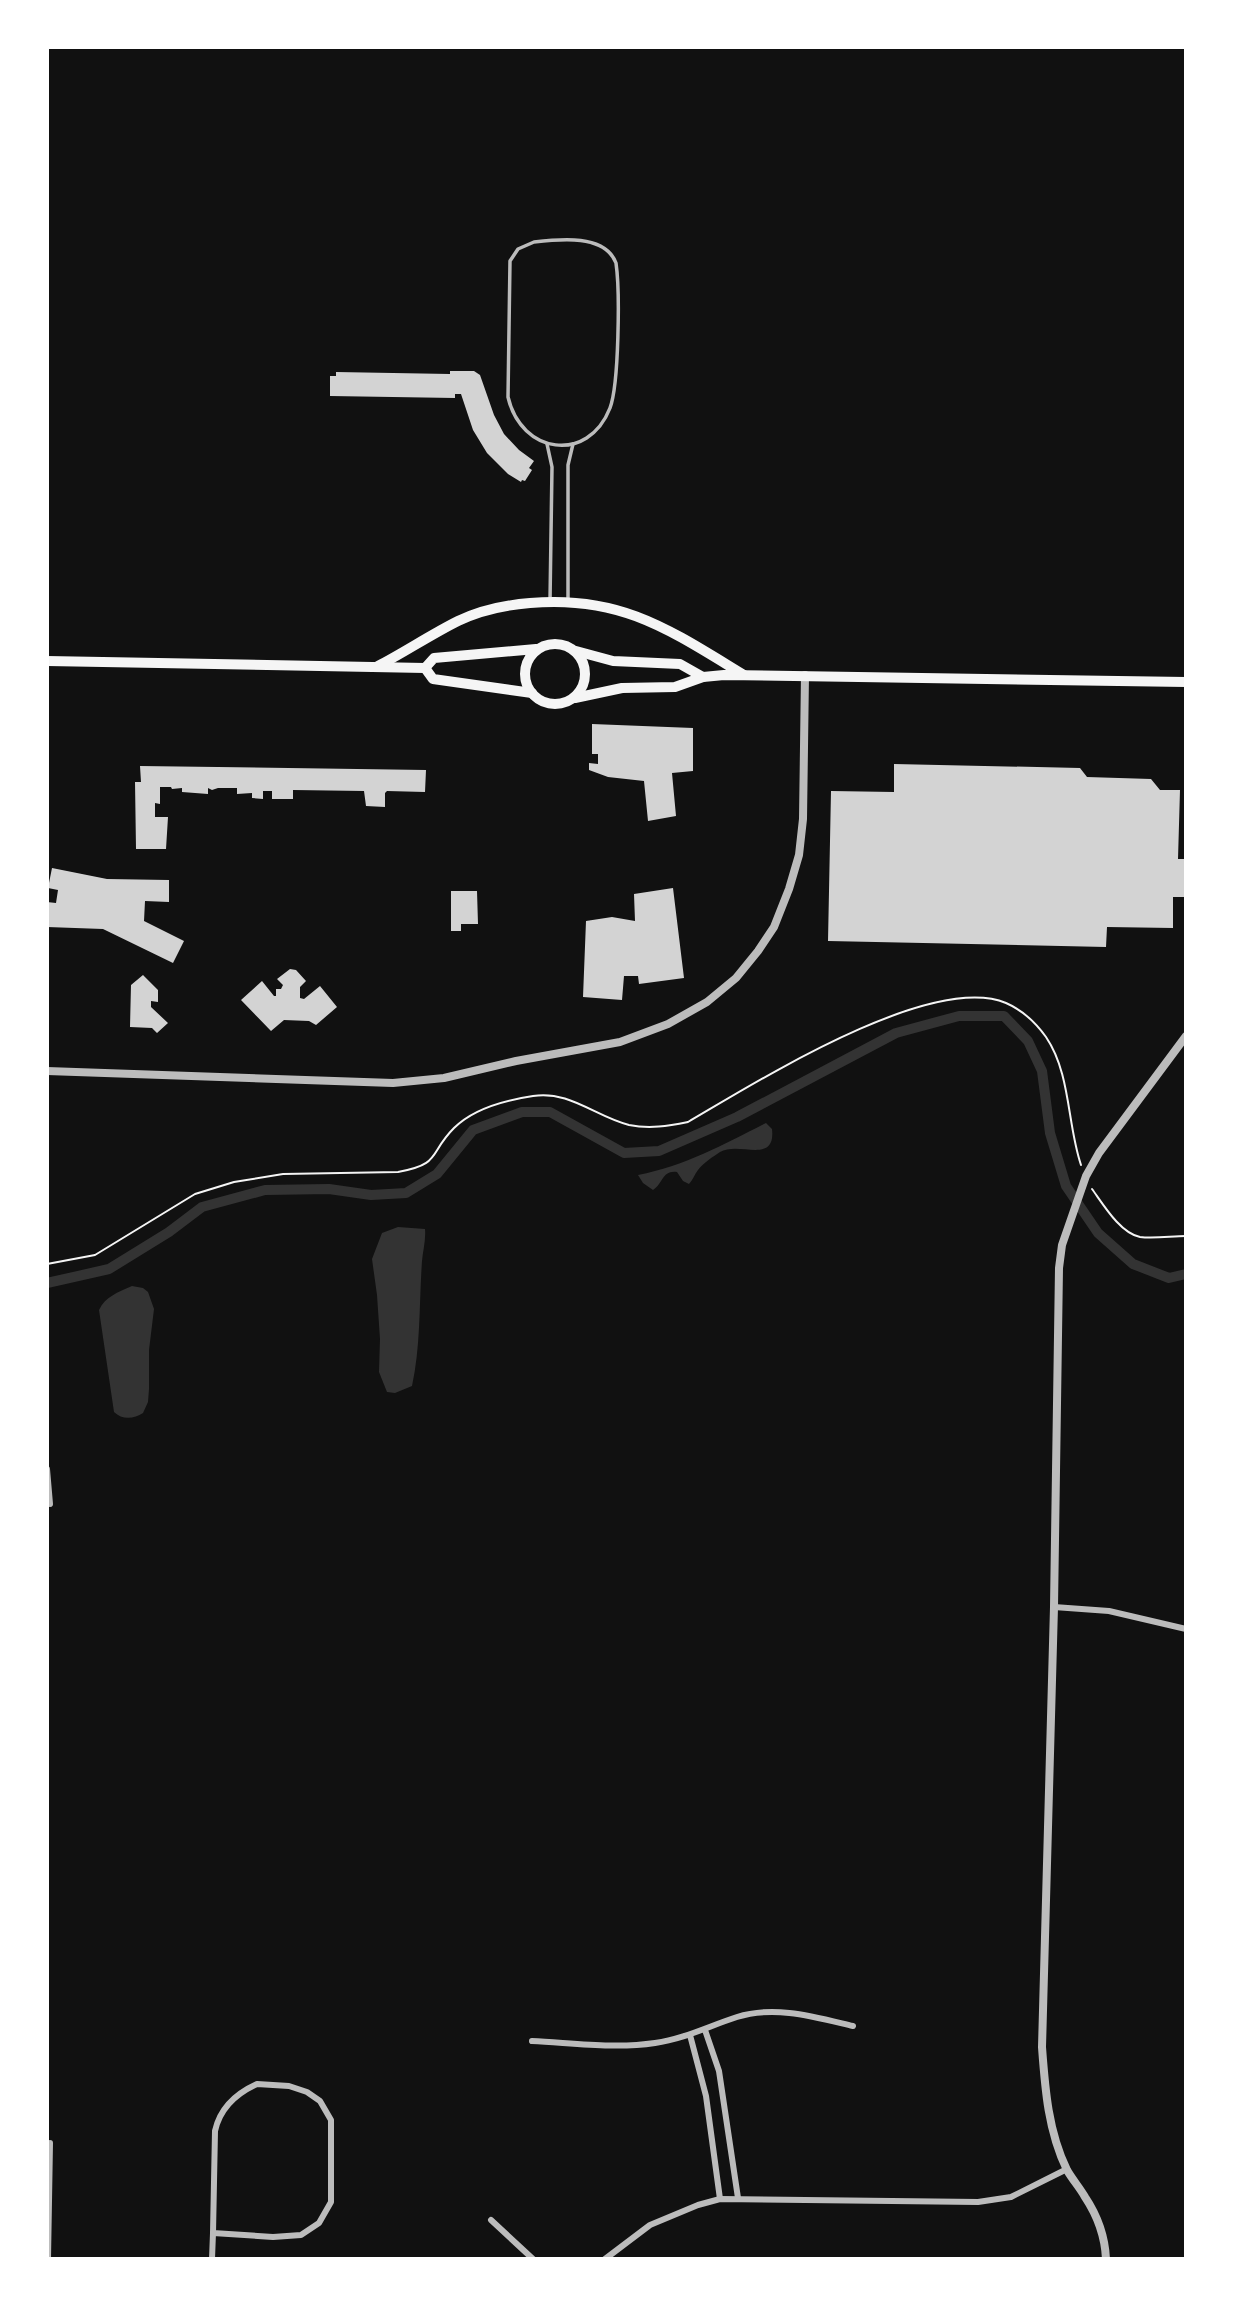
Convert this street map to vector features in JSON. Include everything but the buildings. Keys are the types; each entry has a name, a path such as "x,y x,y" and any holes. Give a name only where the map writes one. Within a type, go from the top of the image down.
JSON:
{"main road":[{"path":"377,667 458,621 478,613 501,606 550,601 597,604 641,617 680,636 744,675"},
{"path":"47,661 425,668 434,658 536,649 558,644 613,661 680,664 703,677"},
{"path":"536,649 530,656 524,673 526,682 532,693 550,704 622,688 675,687 703,677 744,675 1186,682"},
{"path":"575,698 586,675 585,666 576,651"},
{"path":"425,668 433,679 532,693"}],"street":[{"path":"47,1071 393,1083 444,1078 516,1061 620,1042 668,1024 707,1002 736,978 758,951 782,909 802,837 805,675"},
{"path":"1106,2259 1101,2230 1088,2201 1067,2169 1050,2122 1042,2047 1054,1607 1059,1268 1062,1245 1069,1224 1086,1178 1099,1153 1186,1036"},
{"path":"47,1469 50,1504"},
{"path":"1054,1607 1110,1611 1186,1629"},
{"path":"532,2041 626,2045 656,2043 690,2035 738,2017 771,2012 810,2015 853,2026"},
{"path":"705,2030 721,2082 738,2198"},
{"path":"690,2035 706,2096 720,2199"},
{"path":"212,2259 215,2131 218,2116 241,2092 257,2084 289,2086 307,2092 320,2101 331,2120 331,2202 319,2223 301,2235 274,2237 213,2233"},
{"path":"48,2259 50,2143"},
{"path":"605,2259 650,2225 720,2199 978,2203 1011,2197 1067,2169"},
{"path":"491,2220 533,2259"}],"lane":[{"path":"534,242 586,242 604,247 614,257 616,264 615,380 612,402 606,418 587,438 573,444 547,444 532,436 519,424 511,410 508,397 510,261 518,249 534,242"},
{"path":"547,444 552,467 550,601"},
{"path":"568,602 568,465 573,444"}],"path":[{"path":"47,1264 95,1255 195,1194 234,1182 284,1174 398,1172 416,1169 430,1163 453,1129 467,1117 496,1104 530,1096 561,1096 628,1125 649,1127 688,1122 795,1059 831,1042 891,1017 961,998 1005,1003 1035,1023 1044,1035 1053,1049 1060,1069 1080,1163 1086,1178 1092,1191 1130,1233 1139,1237 1186,1236"}],"shaded area":[{"path":"766,1123 772,1129 772,1140 768,1146 755,1150 728,1149 720,1152 700,1168 689,1184 683,1181 677,1172 672,1172 665,1175 653,1190 643,1183 638,1175 688,1160"},
{"path":"398,1227 425,1229 425,1233 415,1371 412,1386 395,1393 387,1392 379,1372 380,1339 372,1259 382,1233"},
{"path":"132,1286 148,1292 154,1309 149,1350 148,1402 143,1413 128,1418 114,1412 99,1310 108,1298"}],"waterway":[{"path":"47,1283 109,1269 169,1232 202,1207 265,1190 329,1189 371,1195 406,1193 437,1174 473,1130 522,1112 550,1112 624,1153 659,1151 737,1117 896,1033 959,1016 1004,1016 1028,1041 1042,1071 1050,1133 1066,1186 1098,1233 1133,1264 1169,1278 1186,1274"}]}
